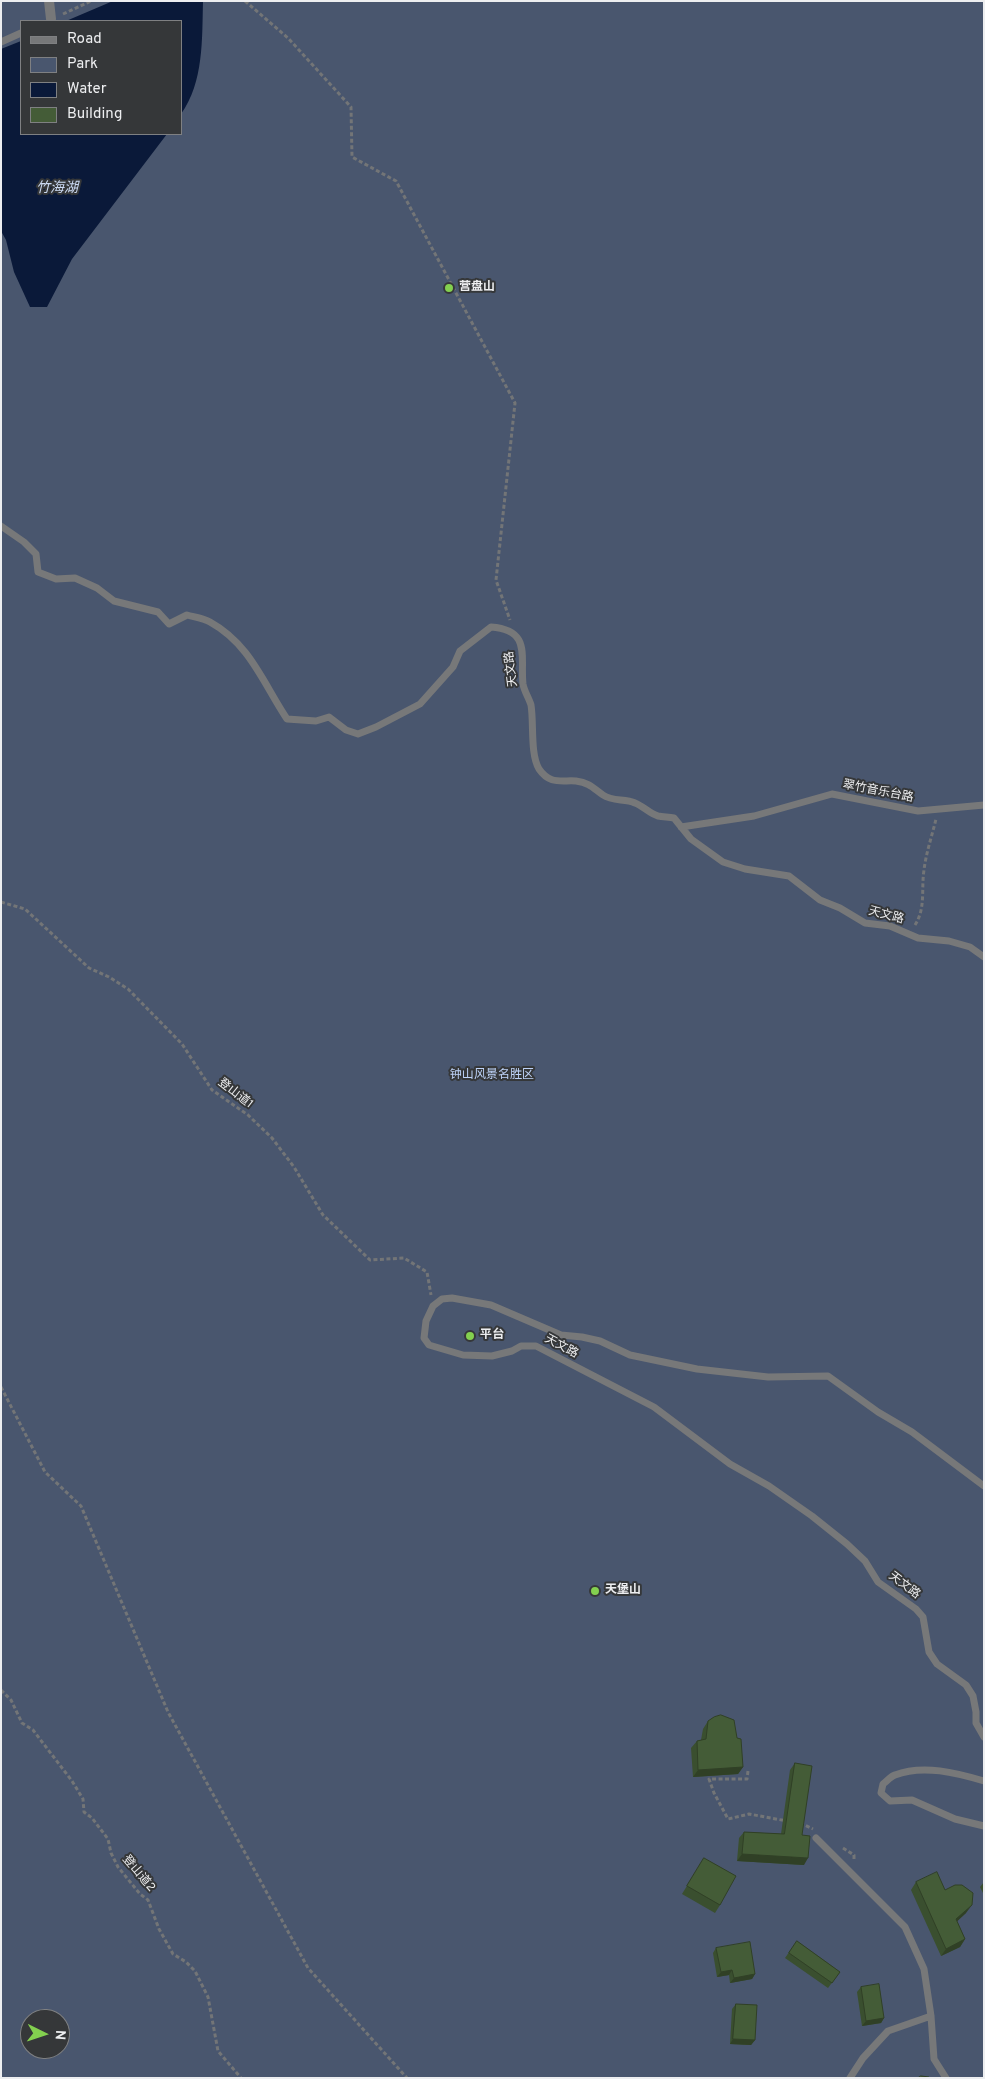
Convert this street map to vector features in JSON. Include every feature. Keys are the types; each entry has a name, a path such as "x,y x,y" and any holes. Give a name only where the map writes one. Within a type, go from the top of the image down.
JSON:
{"street":[{"path":"49,1 49,20"}],"lane":[{"path":"1,42 20,33"},
{"name":"天文路","path":"1,526 24,542 36,554 38,572 56,579 75,578 97,588 114,601 158,612 169,624 187,615 209,621 237,642 257,667 272,698 287,719 316,721 329,717 346,730 358,734 376,727 420,704 454,667 460,651 492,627 502,628 515,635 523,648 523,684 530,703 534,748 538,768 546,777 557,782 577,781 593,786 603,795 618,801 634,802 658,816 674,818 691,839 723,862 745,869 788,876 820,900 840,908 865,923 890,926 918,938 949,941 970,947 984,957"},
{"name":"翠竹音乐台路","path":"682,828 754,816 832,794 918,811 984,805"},
{"name":"天文路","path":"984,1486 912,1432 878,1412 828,1376 768,1377 697,1369 630,1354 600,1341 561,1335 491,1305 452,1298 442,1298 433,1306 426,1321 424,1338 429,1345 463,1355 492,1356 512,1351 521,1346 536,1346 654,1407 730,1464 769,1486 812,1516 865,1561 878,1582 916,1609 923,1617 929,1652 937,1664 966,1685 973,1696 976,1723 984,1738"},
{"path":"984,1781 960,1774 923,1770 894,1775 883,1784 881,1793 890,1801 912,1800 955,1818 984,1826"},
{"path":"816,1838 905,1926 924,1969 931,2016 934,2059 946,2078"},
{"path":"850,2078 863,2058 888,2031 931,2016"}],"path":[{"path":"49,20 91,1"},
{"path":"245,1 288,38 351,107 352,156 396,181 515,403 496,580 515,635"},
{"path":"909,934 918,919 923,900 924,871 938,809"},
{"name":"登山道1","path":"1,902 24,909 89,968 109,976 128,989 182,1044 212,1090 248,1115 272,1138 294,1167 323,1215 370,1260 404,1258 427,1272 433,1306"},
{"path":"1,1387 45,1472 81,1506 168,1712 308,1968 407,2078"},
{"name":"登山道2","path":"1,1690 10,1700 22,1723 33,1730 72,1781 83,1799 84,1812 92,1818 108,1840 111,1853 118,1867 140,1894 148,1900 159,1929 172,1954 186,1962 195,1971 208,1997 218,2051 242,2078"},
{"path":"748,1771 747,1779 709,1779 714,1794 728,1819 749,1814"}],"green space":[{"name":"钟山风景名胜区","path":"1,1 984,1 984,2078 1,2078"}],"water":[{"path":"113,1 203,1 202,45 198,74 189,102 182,112 182,20 68,20"},
{"name":"竹海湖","path":"20,41 20,135 166,135 72,259 47,307 30,307 14,272 6,240 1,231 1,49"}],"building":[{"path":"721,1715 734,1720 737,1738 741,1739 743,1767 698,1770 697,1741 706,1739 708,1721"},
{"path":"795,1763 812,1766 802,1835 810,1836 808,1858 742,1854 744,1832 784,1834"},
{"path":"704,1858 736,1876 720,1905 687,1886"},
{"path":"937,1872 945,1890 955,1885 962,1885 973,1893 972,1905 956,1919 965,1939 946,1949 916,1882"},
{"path":"797,1941 840,1972 832,1983 789,1953"},
{"path":"750,1942 755,1974 734,1978 732,1970 721,1972 716,1948"},
{"path":"879,1984 884,2018 866,2021 861,1987"},
{"path":"736,2004 757,2005 755,2040 733,2039"}],"place":[{"name":"营盘山","path":"449,288"},
{"name":"平台","path":"470,1336"},
{"name":"天堡山","path":"595,1591"}]}
